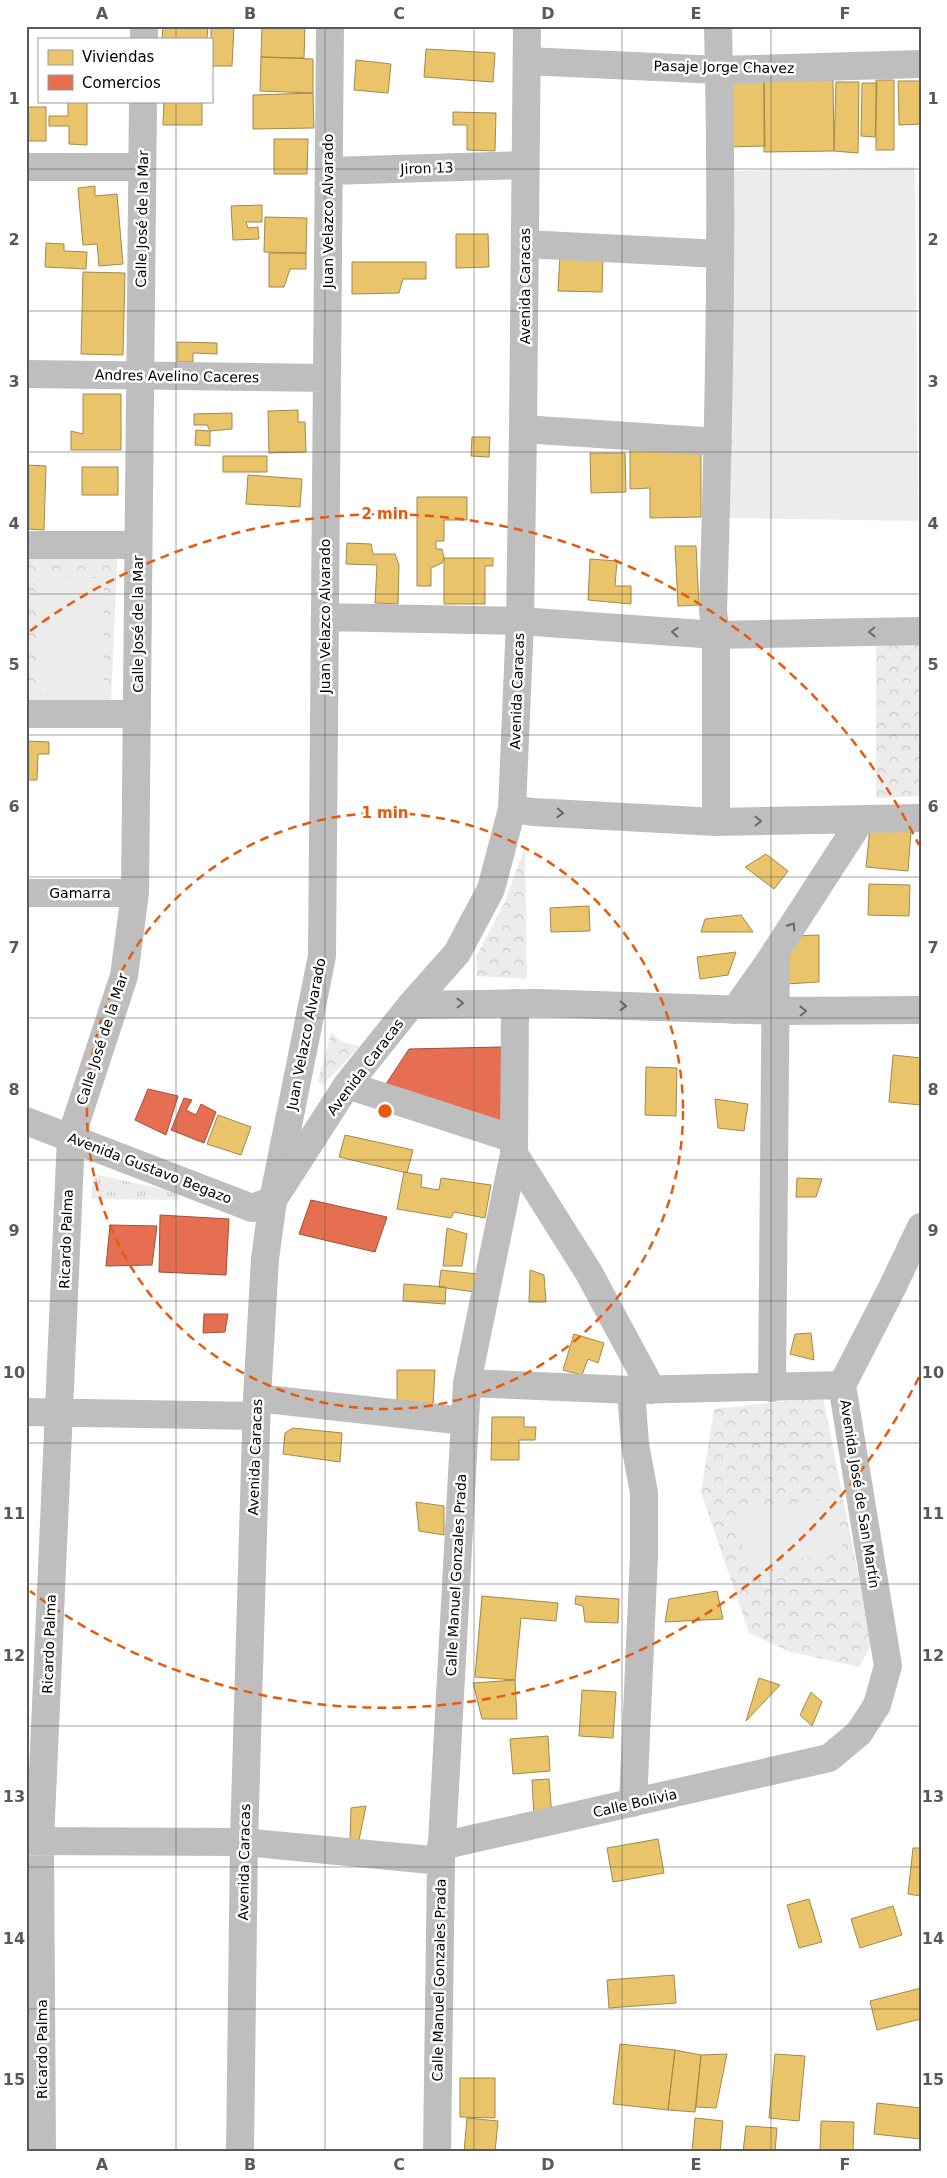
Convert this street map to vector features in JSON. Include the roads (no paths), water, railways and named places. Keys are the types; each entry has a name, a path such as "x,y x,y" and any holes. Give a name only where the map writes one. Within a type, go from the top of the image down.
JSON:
{"street":[{"name":"Juan Velazco Alvarado","path":"273,1200 322,956 330,26"},
{"name":"Avenida Caracas","path":"240,2152 244,1842 256,1407 266,1259 273,1200 347,1085 457,953 491,889 512,809 520,621 524,429 526,26"},
{"path":"716,822 716,635 713,611 718,442 720,254 718,26"},
{"name":"Pasaje Jorge Chavez","path":"527,61 719,70 921,64"},
{"name":"Calle José de la Mar","path":"70,1137 124,976 134,893 143,102"},
{"name":"Jiron 13","path":"329,171 525,165"},
{"path":"26,167 142,167"},
{"path":"525,244 720,254"},
{"name":"Andres Avelino Caceres","path":"26,374 327,378"},
{"path":"524,429 718,442"},
{"path":"26,545 138,545"},
{"path":"325,618 520,621 716,635 921,631"},
{"path":"26,714 137,714"},
{"path":"512,809 533,812 716,822 921,818"},
{"path":"735,1010 776,952 861,820"},
{"name":"Gamarra","path":"26,893 134,893"},
{"path":"772,1388 776,952"},
{"path":"412,1005 515,1003 776,1011 921,1010"},
{"name":"Calle Manuel Gonzales Prada","path":"437,2152 441,1854 467,1382 514,1146 515,1003"},
{"path":"347,1085 514,1146 589,1273 641,1390 635,1444 644,1493 644,1555 633,1803"},
{"name":"Avenida Gustavo Begazo","path":"26,1121 252,1208 273,1200"},
{"name":"Ricardo Palma","path":"42,2152 33,1841 59,1412 70,1137"},
{"name":"Avenida José de San Martín","path":"829,1758 859,1733 878,1705 888,1666 842,1385 921,1227"},
{"path":"467,1382 641,1390 842,1385"},
{"path":"26,1412 256,1407 465,1421"},
{"name":"Calle Bolivia","path":"33,1841 244,1842 441,1854 633,1803 829,1758"}]}
